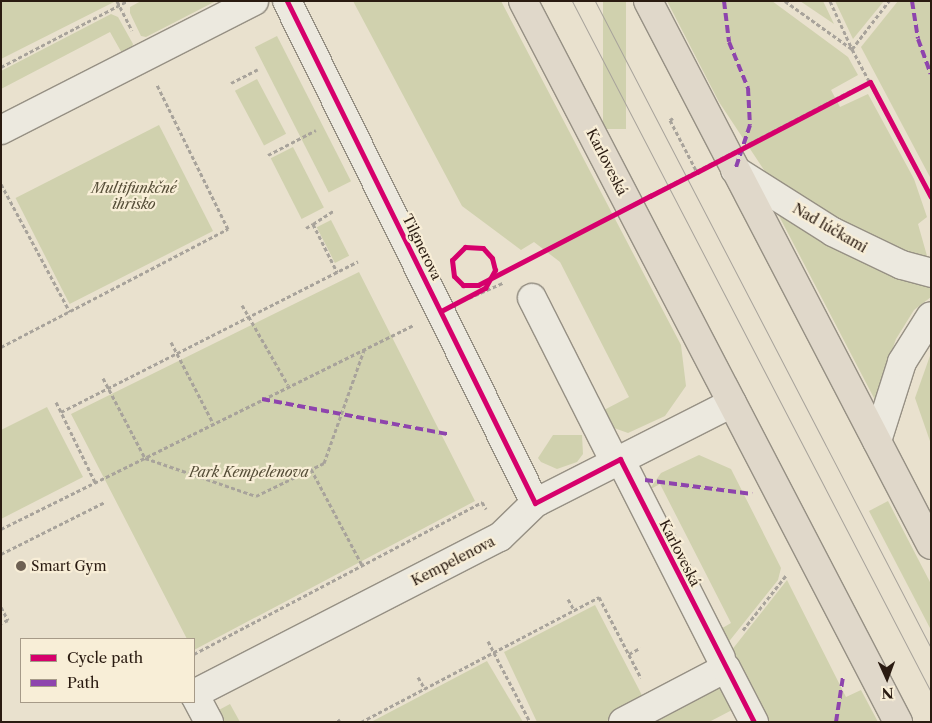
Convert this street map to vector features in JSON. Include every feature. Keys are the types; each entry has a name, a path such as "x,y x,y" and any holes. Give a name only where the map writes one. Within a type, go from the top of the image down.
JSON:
{"main road":[{"name":"Karloveská","path":"523,1 898,722"},
{"path":"648,1 931,545"}],"street":[{"path":"1,130 254,1"},
{"name":"Tilgnerova","path":"287,1 535,503"},
{"name":"Nad lúčkami","path":"736,170 833,232 902,265 931,273"},
{"name":"Karloveská","path":"532,298 754,722"},
{"path":"877,441 902,362 931,316"},
{"name":"Kempelenova","path":"195,693 500,537 535,503 732,403"},
{"path":"623,722 724,663"},
{"name":"Kempelenova","path":"195,696 209,722"}],"path":[{"path":"117,1 119,5"},
{"path":"1,67 127,1"},
{"path":"786,1 852,49"},
{"path":"830,1 852,49 931,197"},
{"path":"852,49 889,1"},
{"path":"230,83 258,69"},
{"path":"1,347 228,229 154,80"},
{"path":"462,300 485,288 488,282 492,276 495,270 492,258 483,248 465,247 452,260 454,276 463,285 478,285 487,281 496,276 504,272 513,267 698,172 870,82"},
{"path":"670,120 698,172"},
{"path":"268,155 295,137 324,127"},
{"path":"1,184 70,312"},
{"path":"306,228 333,211"},
{"path":"313,224 337,272"},
{"path":"61,412 358,261"},
{"path":"468,297 470,300 511,279"},
{"path":"242,305 288,385"},
{"path":"1,529 365,346 419,322"},
{"path":"171,342 213,423"},
{"path":"102,378 145,458 256,496 324,463 365,346"},
{"path":"56,402 95,482"},
{"path":"311,470 362,565"},
{"path":"1,554 105,502"},
{"path":"195,653 482,502"},
{"path":"724,663 790,570"},
{"path":"361,722 599,597 655,705"},
{"path":"568,599 574,610"},
{"path":"1,607 8,620 1,623"},
{"path":"488,641 530,722"},
{"path":"629,654 640,648"},
{"path":"418,677 425,688"}],"green space":[{"path":"1,1 116,1 1,59"},
{"path":"141,1 216,1 146,37 141,36 130,13 130,7"},
{"path":"353,1 501,1 681,345 686,386 665,416 628,433 614,428 604,410 629,397 560,262 534,242 521,250 462,206"},
{"path":"603,1 626,1 626,129 603,129"},
{"path":"667,1 772,1 848,57 858,75 831,90 840,107 868,94 914,179 927,217 918,224 929,263 817,208 766,173 719,102"},
{"path":"800,1 823,1 834,24"},
{"path":"835,1 884,1 853,39"},
{"path":"898,1 931,1 931,179 861,47"},
{"path":"111,14 118,17 133,44 131,50 123,55 110,32 1,89 1,71"},
{"path":"277,36 351,181 329,193 255,47"},
{"path":"257,79 286,134 264,145 235,91"},
{"name":"Multifunkčné ihrisko","path":"159,125 213,231 70,304 16,198"},
{"path":"293,147 324,208 302,219 271,158"},
{"path":"778,214 931,284 931,297 914,310 896,339 875,400"},
{"path":"331,220 349,256 335,263 317,227"},
{"name":"Park Kempelenova","path":"359,272 475,501 195,649 195,638 186,638 71,414"},
{"path":"931,353 931,444 915,398"},
{"path":"47,407 83,477 1,519 1,430"},
{"path":"553,435 582,435 583,454 577,462 557,469 541,462 538,458"},
{"path":"699,455 731,469 781,568 778,580 727,644 719,630 731,623 660,484 649,490 661,473"},
{"path":"888,501 931,584 931,630 869,511"},
{"path":"787,580 846,697 861,690 878,722 768,722 731,651"},
{"path":"595,605 645,701 605,722 537,722 504,652"},
{"path":"487,661 523,722 371,722"},
{"path":"718,684 732,710 709,722 647,722"},
{"path":"230,704 240,722 222,722 217,711"}],"tram line":[{"path":"572,1 931,692"},
{"path":"595,1 931,648"}],"marked path":[{"path":"724,1 729,42 748,88 750,125 735,170"},
{"path":"912,1 918,39 931,74"},
{"path":"262,399 448,434"},
{"path":"645,480 752,494"},
{"path":"836,722 843,677"}],"cycle path":[{"path":"287,1 535,503 620,459 754,722"},
{"path":"441,311 485,288 495,270 492,258 483,248 465,247 452,260 454,276 463,285 478,285 650,196 697,172 870,82 931,197"}],"place":[{"name":"Smart Gym","path":"21,566"}]}
